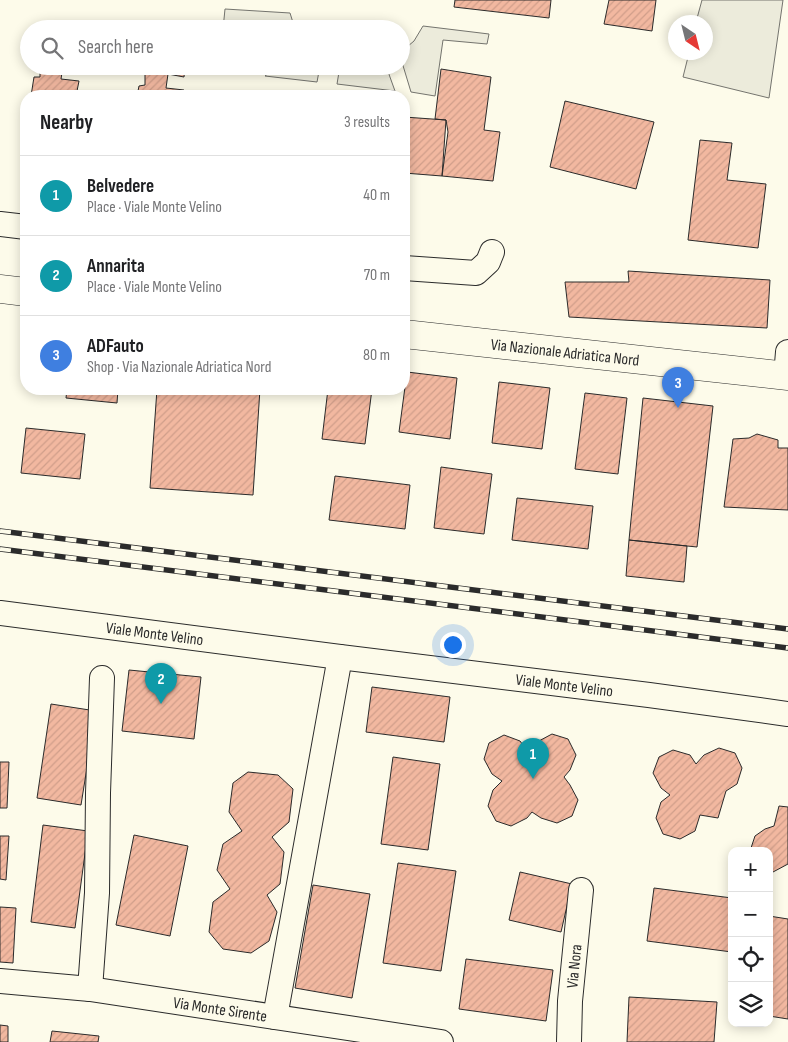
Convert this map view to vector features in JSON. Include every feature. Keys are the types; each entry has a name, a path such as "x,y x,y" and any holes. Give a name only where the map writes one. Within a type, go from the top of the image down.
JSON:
{"main road":[{"path":"0,289 20,291"},
{"name":"Via Nazionale Adriatica Nord","path":"410,335 787,368"}],"street":[{"path":"0,224 20,227"},
{"path":"410,268 476,273 488,262 492,252"},
{"name":"Viale Monte Velino","path":"0,613 788,714"},
{"path":"275,1017 340,657"},
{"path":"90,989 97,893 102,678"},
{"name":"Via Nora","path":"569,1042 570,1001 581,890"},
{"name":"Via Monte Sirente","path":"0,981 90,989 441,1042"}],"shaded area":[{"path":"702,0 783,0 769,98 683,77 687,60 713,60 713,15 698,15"},
{"path":"225,9 290,13 292,20 224,20"},
{"path":"423,26 489,34 487,44 443,40 435,96 411,92 406,75 410,75 410,44"},
{"path":"266,75 318,75 317,82 265,76"},
{"path":"338,75 389,75 395,90 387,90 337,84"}],"building":[{"path":"455,0 551,0 549,18 454,7"},
{"path":"609,0 656,0 652,31 604,24"},
{"path":"441,69 491,77 484,130 500,132 493,181 442,176 448,132 446,120 435,119"},
{"path":"40,75 62,75 61,79 79,81 77,90 32,90 34,77 40,77"},
{"path":"145,75 168,75 166,88 184,90 138,90 139,86 145,85"},
{"path":"565,101 654,122 636,189 550,167"},
{"path":"410,117 446,120 442,176 410,173"},
{"path":"700,140 732,143 727,180 766,184 758,248 688,240"},
{"path":"628,271 770,280 767,328 569,317 565,282 629,282"},
{"path":"410,372 457,378 450,439 399,432 404,395 410,395"},
{"path":"499,382 550,388 542,449 492,443"},
{"path":"585,393 627,398 618,474 575,469"},
{"path":"66,395 118,395 117,403 66,398"},
{"path":"157,395 260,395 253,495 150,488"},
{"path":"327,395 371,395 365,444 322,439"},
{"path":"643,398 713,406 697,547 629,540"},
{"path":"26,428 85,434 80,479 21,473"},
{"path":"757,434 778,440 778,448 788,448 788,510 724,507 733,439 749,438"},
{"path":"441,467 492,474 484,534 434,528"},
{"path":"335,476 410,485 405,529 329,520"},
{"path":"517,498 593,506 588,549 512,540"},
{"path":"629,540 687,546 684,582 626,576"},
{"path":"129,670 201,677 194,739 122,731"},
{"path":"372,687 450,697 444,742 366,732"},
{"path":"51,704 96,711 81,805 37,798"},
{"path":"552,734 568,739 576,755 570,770 564,777 578,800 572,816 557,823 541,818 532,812 527,818 511,826 496,821 488,806 493,790 502,781 492,774 484,759 489,743 504,735 520,741 528,752 537,742"},
{"path":"719,748 735,753 742,768 737,784 726,791 718,818 700,815 695,831 680,839 663,834 656,818 661,802 670,795 661,788 653,773 659,757 673,750 690,755 696,764 704,755"},
{"path":"393,757 440,764 428,850 381,844"},
{"path":"0,762 9,762 7,808 0,808"},
{"path":"248,772 278,775 293,789 289,822 272,837 284,852 280,884 267,895 277,912 269,941 251,953 223,949 209,932 213,902 230,889 217,870 223,844 242,831 229,812 233,783"},
{"path":"779,806 788,807 788,864 773,872 773,847 751,847 755,836 765,829 774,826"},
{"path":"43,825 88,831 75,928 31,922"},
{"path":"134,835 188,846 170,936 116,925"},
{"path":"0,836 9,836 6,880 0,879"},
{"path":"398,863 456,871 441,971 383,963"},
{"path":"520,872 572,884 561,932 509,920"},
{"path":"313,885 370,894 352,998 295,988"},
{"path":"654,888 728,897 728,951 647,941"},
{"path":"0,907 16,908 13,963 0,962"},
{"path":"773,917 788,919 788,1019 773,1017"},
{"path":"466,959 553,970 546,1021 459,1009"},
{"path":"629,997 717,1002 714,1042 627,1042"},
{"path":"0,1025 8,1026 8,1042 0,1042"},
{"path":"52,1031 99,1036 98,1042 50,1042"}],"railway":[{"path":"0,531 788,629"},
{"path":"0,549 788,648"}],"place":[{"name":"ADFauto","path":"678,408"},
{"name":"Annarita","path":"161,704"},
{"name":"Belvedere","path":"533,779"}]}
